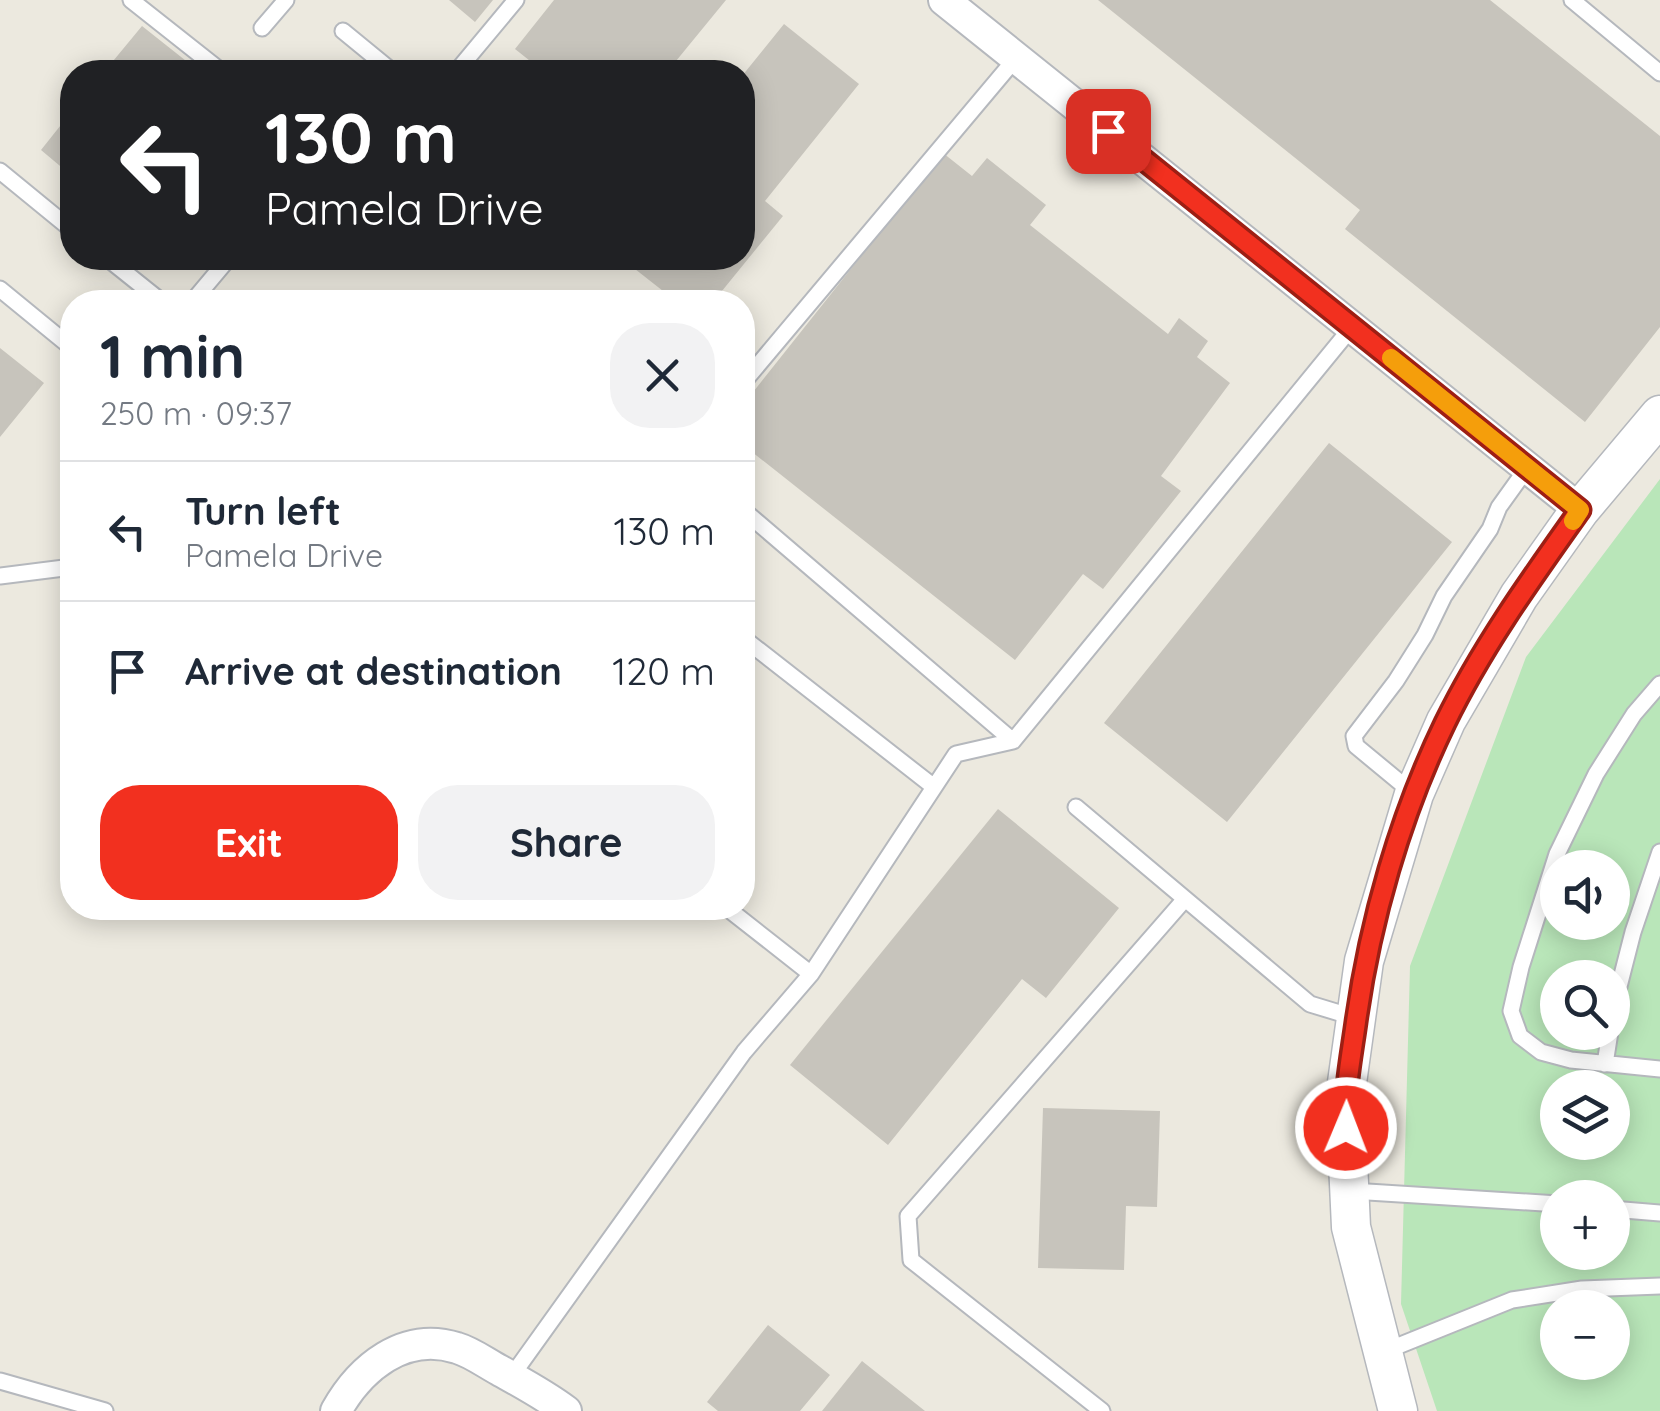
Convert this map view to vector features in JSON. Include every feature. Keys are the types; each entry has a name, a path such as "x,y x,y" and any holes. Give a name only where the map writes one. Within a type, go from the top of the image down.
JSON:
{"street":[{"path":"962,5 1016,58 1580,510"},
{"path":"1398,1411 1351,1227 1345,1098 1364,960 1414,794 1446,722 1519,596 1580,510 1660,415"},
{"path":"336,1411 364,1370 385,1356 419,1344 457,1348 566,1411"}],"lane":[{"path":"131,0 207,60"},
{"path":"262,28 286,0"},
{"path":"466,60 516,0"},
{"path":"1572,0 1660,73"},
{"path":"343,30 379,60"},
{"path":"755,369 1016,58"},
{"path":"0,171 60,220"},
{"path":"121,270 147,290"},
{"path":"202,290 218,270"},
{"path":"0,289 60,338"},
{"path":"511,1376 744,1052 812,974 956,754 1012,741 1352,327"},
{"path":"1414,794 1356,746 1354,736 1396,681 1425,636 1444,596 1490,529 1499,506 1528,468"},
{"path":"755,520 1012,741"},
{"path":"0,576 60,568"},
{"path":"755,646 934,787"},
{"path":"1660,684 1634,714 1596,774 1558,854 1521,967 1511,1011 1520,1036 1541,1052 1572,1060 1660,1069"},
{"path":"1076,807 1310,1004 1356,1018"},
{"path":"1626,960 1660,852"},
{"path":"1102,1411 911,1260 908,1216 1186,899"},
{"path":"742,920 812,974"},
{"path":"1606,1064 1608,1050"},
{"path":"1349,1191 1540,1203"},
{"path":"1630,1210 1660,1213"},
{"path":"1384,1352 1512,1300 1582,1289 1660,1286"},
{"path":"0,1381 105,1411"}],"green space":[{"path":"1660,479 1660,1411 1437,1411 1401,1304 1410,966 1526,657"}],"building":[{"path":"449,0 493,0 475,22"},
{"path":"554,0 726,0 677,60 529,60 515,49"},
{"path":"1098,0 1490,0 1660,136 1660,327 1585,422 1345,229 1360,210"},
{"path":"784,24 859,84 765,201 783,216 755,250 755,60"},
{"path":"142,26 185,60 114,60"},
{"path":"60,126 60,166 41,150"},
{"path":"943,153 972,176 987,158 1046,205 1030,225 1168,334 1179,318 1208,341 1197,357 1230,383 1161,476 1181,491 1103,589 1083,574 1015,660 755,454 755,390"},
{"path":"636,270 739,270 723,290 662,290"},
{"path":"0,348 44,383 0,437"},
{"path":"1329,443 1452,542 1227,822 1104,723"},
{"path":"998,809 1119,908 1046,998 1022,979 888,1145 790,1065"},
{"path":"1043,1108 1160,1111 1157,1207 1126,1206 1124,1270 1038,1268"},
{"path":"768,1325 830,1375 800,1411 718,1411 707,1402"},
{"path":"862,1361 925,1411 822,1411"}],"slow traffic":[{"path":"1391,358 1580,510 1573,521"}],"route":[{"path":"1108,131 1580,510 1483,655 1446,722 1414,794 1364,960 1345,1098 1346,1128"}]}
